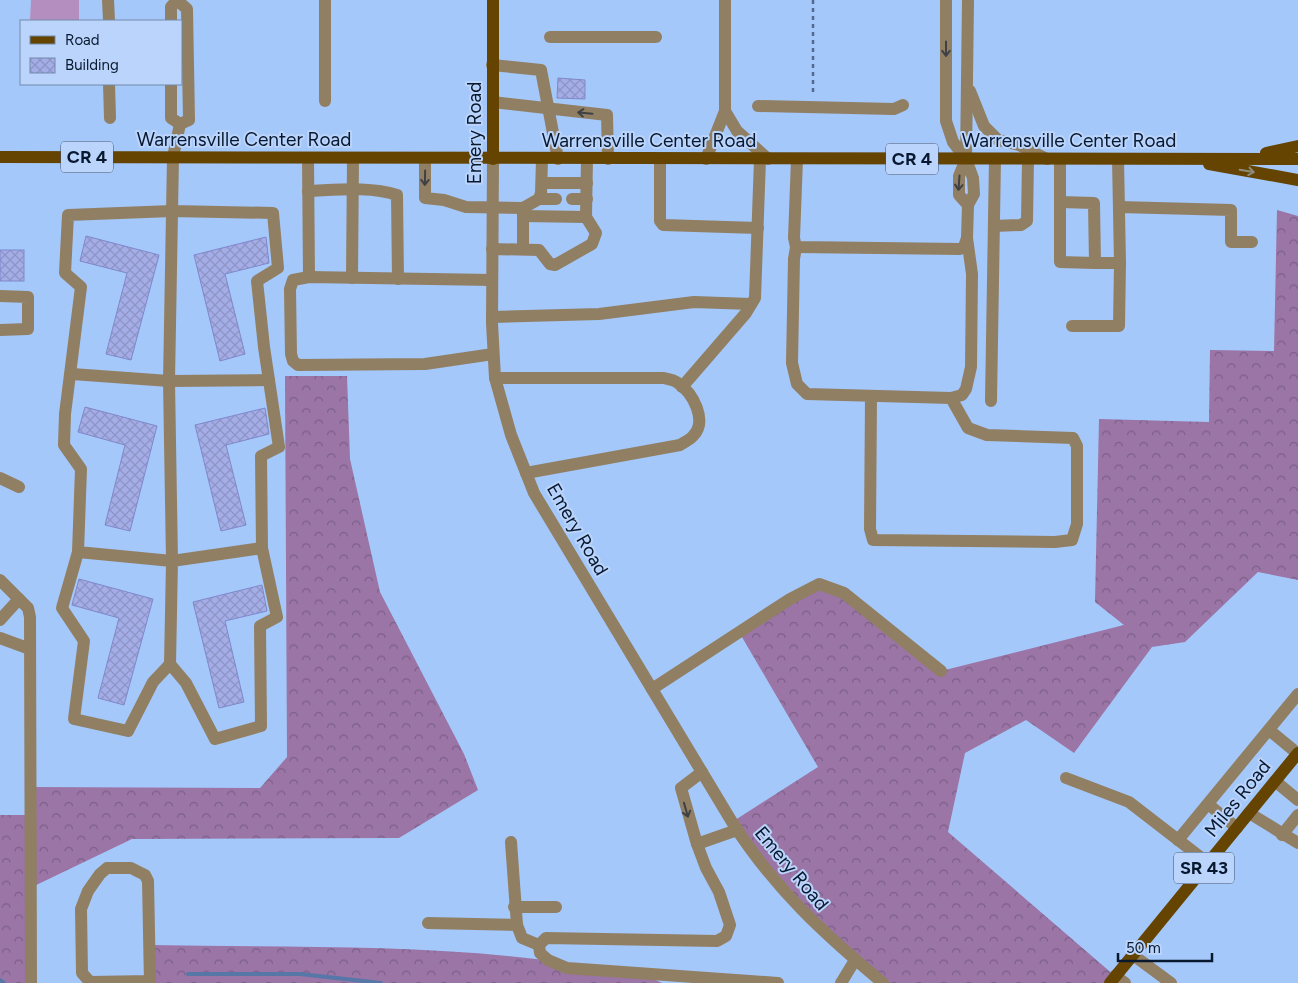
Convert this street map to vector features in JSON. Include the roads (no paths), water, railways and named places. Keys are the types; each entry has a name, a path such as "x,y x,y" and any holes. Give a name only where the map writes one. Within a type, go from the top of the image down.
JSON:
{"main road":[{"name":"Emery Road","path":"493,0 493,159"},
{"path":"1244,158 1298,146"},
{"name":"Warrensville Center Road","path":"0,157 493,159 1298,158"},
{"path":"1182,159 1298,180"},
{"name":"Miles Road","path":"1117,981 1133,955 1298,753"}],"street":[{"path":"108,0 109,20"},
{"path":"171,20 170,7 177,0 187,9 189,120 180,124"},
{"path":"324,0 325,100"},
{"path":"706,159 725,111 726,0"},
{"path":"797,159 792,363 797,384 807,394 951,398 962,395 966,389 970,367 972,274 967,238 968,205 974,194 973,178 966,159 953,142 946,121 946,0"},
{"path":"966,159 968,0"},
{"path":"550,37 656,37"},
{"path":"492,64 541,70 558,159"},
{"path":"967,83 984,126 998,140 1019,145 1047,159"},
{"path":"109,85 110,118"},
{"path":"171,85 171,118 180,124"},
{"path":"493,102 550,110 607,114 608,159"},
{"path":"758,106 894,109 904,105"},
{"path":"682,387 756,298 758,228 764,159 737,131 725,111"},
{"path":"170,664 153,682 128,731 74,719 84,641 62,608 78,552 81,469 64,445 65,414 72,374 81,287 65,272 68,215 172,212 273,213 278,268 257,281 279,447 261,456 262,548 277,617 260,626 261,726 215,739 186,683 170,664 172,561 169,381 172,212 174,157 180,124"},
{"path":"308,158 309,277"},
{"path":"352,278 353,158"},
{"path":"425,158 425,198 444,200 466,207 586,217"},
{"path":"492,249 539,250 550,264 560,263 592,244 596,239 596,233 586,217 587,158"},
{"name":"Emery Road","path":"493,159 492,317 495,378 505,418 526,473 541,505 737,830 788,897 822,932 883,983"},
{"path":"539,199 542,183 542,159"},
{"path":"660,159 660,220 663,225 758,228"},
{"path":"992,401 995,159"},
{"path":"994,226 1022,225 1027,221 1028,159"},
{"path":"1060,159 1060,262 1120,263"},
{"path":"1072,326 1119,326 1118,159"},
{"path":"542,183 587,183"},
{"path":"308,191 353,190 386,192 397,195 398,279"},
{"path":"523,212 539,199 556,199"},
{"path":"572,199 587,199"},
{"path":"1060,202 1094,203 1095,263"},
{"path":"1119,207 1231,210 1231,242 1252,242"},
{"path":"523,212 523,249"},
{"path":"796,246 960,249 964,247 967,238"},
{"path":"492,280 309,277 293,280 290,289 291,354 293,361 298,365 425,364 493,354"},
{"path":"0,296 27,296 28,329 0,330"},
{"path":"492,317 599,314 694,302 751,304"},
{"path":"72,374 169,381 269,380"},
{"path":"495,378 663,378 677,382 699,413 700,421 694,436 680,445 526,473"},
{"path":"871,397 870,529 873,540 1055,542 1072,540 1077,524 1076,446 1073,438 987,435 968,428 951,398"},
{"path":"0,478 19,487"},
{"path":"78,552 172,561 262,548"},
{"path":"0,580 28,608 30,617 30,983"},
{"path":"652,688 790,599 819,584 844,593 941,671"},
{"path":"0,620 19,599"},
{"path":"0,638 30,649"},
{"path":"1178,840 1298,694"},
{"path":"1269,730 1298,753"},
{"path":"702,772 681,788 706,868 719,892 730,925 726,936 716,941 546,938 542,940 540,953 548,960 568,968 778,983"},
{"path":"1066,778 1128,802 1208,863"},
{"path":"1275,781 1298,800"},
{"path":"1208,804 1237,828"},
{"path":"1249,813 1282,835 1298,843"},
{"path":"1282,835 1298,815"},
{"path":"698,844 737,830"},
{"path":"511,842 516,925 522,938 540,945"},
{"path":"107,868 131,868 145,875 148,881 150,982 90,982 82,973 81,910 88,891 100,874 107,868"},
{"path":"514,906 556,907"},
{"path":"428,923 516,925"},
{"path":"1133,955 1170,983"},
{"path":"841,983 855,960"}],"waterway":[{"path":"188,974 300,974 381,983"},
{"path":"0,980 4,983"}]}
